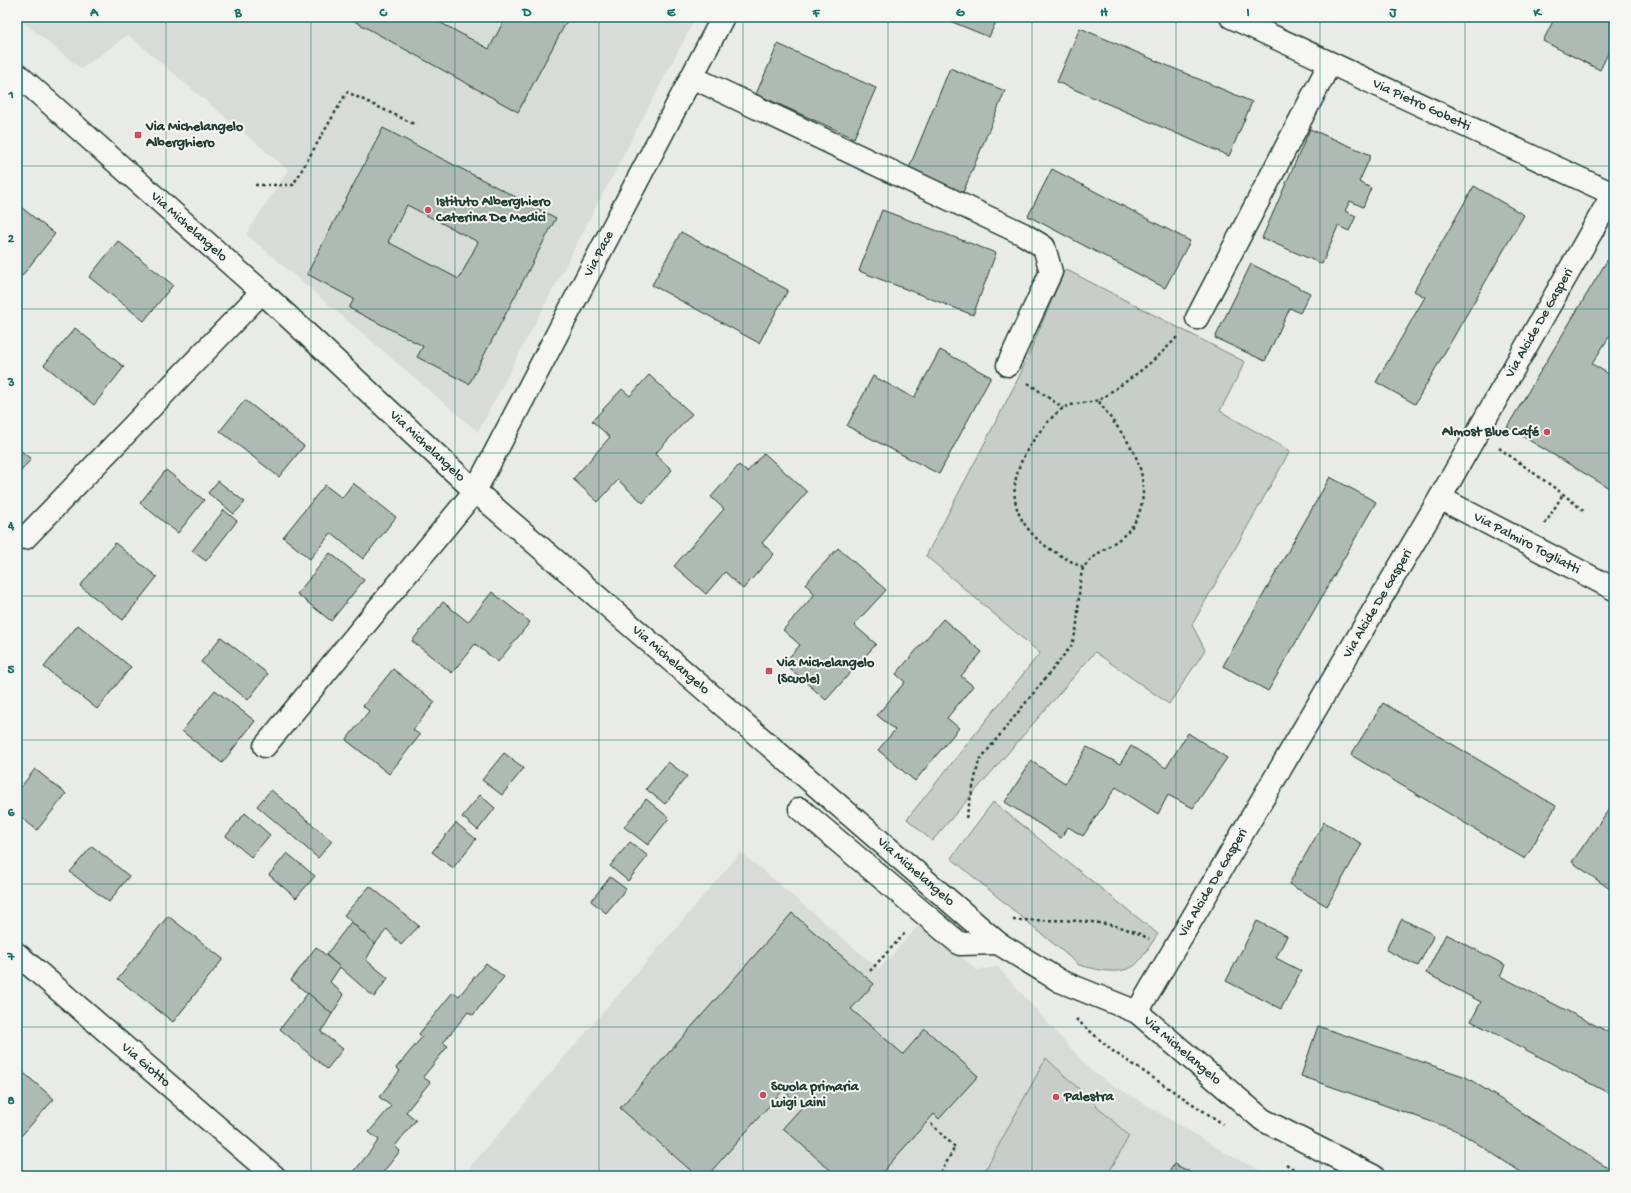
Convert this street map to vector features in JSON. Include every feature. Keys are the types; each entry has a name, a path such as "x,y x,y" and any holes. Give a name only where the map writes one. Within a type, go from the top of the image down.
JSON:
{"street":[{"name":"Via Pace","path":"265,746 475,491 723,17"},
{"name":"Via Pietro Gobetti","path":"1231,17 1614,193"},
{"path":"1197,318 1330,63"},
{"path":"692,77 1023,234 1044,247 1050,272 1008,365"},
{"name":"Via Michelangelo","path":"21,84 262,292 475,491 998,943 1060,981 1137,1012 1264,1120 1341,1169 1373,1176"},
{"name":"Via Alcide De Gasperi","path":"1137,1012 1440,498 1614,193"},
{"path":"25,538 262,292"},
{"name":"Via Palmiro Togliatti","path":"1440,498 1614,589"},
{"path":"800,809 960,944 998,943"},
{"name":"Via Giotto","path":"17,954 274,1176"}],"path":[{"path":"255,185 292,185 347,92 416,125"},
{"path":"1083,568 1039,541 1028,530 1015,503 1015,488 1018,468 1026,451 1048,422 1063,408 1079,403 1098,400 1136,375 1164,352 1186,327 1197,318"},
{"path":"1008,365 1019,377 1063,408"},
{"path":"966,818 979,761 1072,645 1076,630 1083,568 1095,555 1116,542 1129,530 1140,513 1143,497 1143,479 1140,464 1133,449 1098,400"},
{"path":"1515,458 1584,511"},
{"path":"1531,546 1563,494"},
{"path":"1009,920 1086,922 1116,925 1139,933 1150,939"},
{"path":"870,971 908,930"},
{"path":"1073,1016 1114,1052 1225,1125"},
{"path":"931,1124 954,1147 939,1176"},
{"path":"1284,1163 1304,1176"}],"shaded area":[{"name":"Istituto Alberghiero Caterina De Medici","path":"17,17 696,17 478,432 246,234 288,170 128,35 81,69"},
{"path":"1065,269 1245,362 1220,411 1290,451 1192,625 1205,650 1169,704 1095,652 932,841 907,819 1040,653 926,556 1019,377"},
{"path":"993,802 1158,934 1137,964 1121,971 1099,970 1079,965 951,858"},
{"name":"Scuola primaria Luigi Laini","path":"741,852 879,969 921,923 977,970 998,967 1092,1072 1229,1155 1272,1176 462,1176"},
{"name":"Palestra","path":"1046,1058 1129,1136 1107,1176 982,1176"}],"building":[{"path":"347,17 430,17 489,49 506,17 569,17 518,112"},
{"path":"940,17 998,17 989,37"},
{"path":"1555,17 1614,17 1614,41 1600,70 1543,41"},
{"path":"1080,28 1252,102 1229,156 1057,82"},
{"path":"778,44 876,88 854,138 756,94"},
{"path":"950,68 1005,91 962,195 907,173"},
{"path":"383,128 556,218 469,384 417,357 423,346 349,308 354,299 307,274","holes":["407,205 478,242 459,279 388,242"]},
{"path":"1310,129 1371,155 1359,182 1371,188 1363,207 1350,201 1345,211 1356,216 1349,231 1338,226 1322,264 1262,238"},
{"path":"1052,169 1190,241 1165,288 1028,216"},
{"path":"1474,186 1524,215 1415,404 1376,382 1425,297 1414,291"},
{"path":"17,204 55,234 17,282"},
{"path":"882,210 996,253 973,315 859,271"},
{"path":"681,232 788,290 759,343 652,285"},
{"path":"118,241 173,285 144,321 89,277"},
{"path":"1608,259 1614,262 1614,329 1592,364 1614,377 1614,491 1507,427"},
{"path":"1251,264 1310,293 1300,313 1290,308 1265,361 1215,338"},
{"path":"75,328 124,367 94,405 44,365"},
{"path":"940,350 991,377 939,474 847,426 873,376 914,398"},
{"path":"649,375 692,414 655,454 672,470 643,503 618,480 598,502 573,479 610,437 592,421 622,389 630,396"},
{"path":"245,400 304,446 279,477 220,431"},
{"path":"17,448 31,459 17,476"},
{"path":"764,453 807,492 762,543 774,554 743,589 725,572 706,594 674,566 724,509 711,497 739,465 747,472"},
{"path":"166,470 204,500 178,533 140,503"},
{"path":"1330,477 1376,502 1268,691 1223,666"},
{"path":"218,481 245,502 234,514 208,493"},
{"path":"353,483 396,517 363,559 331,533 310,559 283,537 325,485 342,498"},
{"path":"224,510 237,521 206,561 192,551"},
{"path":"115,543 157,577 123,620 80,586"},
{"path":"838,548 886,590 854,625 876,644 826,700 784,663 800,645 783,630 815,594 805,584"},
{"path":"330,553 364,580 331,621 297,594"},
{"path":"492,592 530,622 498,662 475,644 452,673 412,641 443,602 468,622"},
{"path":"943,619 982,652 961,676 973,686 947,718 959,728 915,781 878,750 895,730 877,715 905,682 896,674"},
{"path":"78,625 131,667 97,709 44,667"},
{"path":"221,637 268,674 248,700 201,662"},
{"path":"393,669 435,702 413,730 420,735 389,774 346,740 369,711 363,706"},
{"path":"215,690 255,721 222,763 182,731"},
{"path":"1383,703 1556,806 1525,859 1351,755"},
{"path":"1188,733 1227,758 1193,808 1168,795 1158,814 1116,787 1083,836 1068,827 1061,838 1005,802 1031,761 1065,783 1087,747 1120,764 1131,746 1166,768"},
{"path":"504,753 524,768 502,795 482,780"},
{"path":"668,762 687,776 665,804 646,789"},
{"path":"35,769 66,794 37,830 17,814 17,792"},
{"path":"271,790 332,841 318,858 257,806"},
{"path":"480,795 495,808 478,830 462,817"},
{"path":"646,799 669,818 648,845 624,827"},
{"path":"1614,802 1614,892 1572,862"},
{"path":"245,813 270,835 251,857 226,836"},
{"path":"1324,822 1362,844 1327,906 1289,884"},
{"path":"456,823 476,839 453,868 432,852"},
{"path":"630,842 648,856 628,881 610,866"},
{"path":"92,846 129,876 109,902 70,872"},
{"path":"287,853 315,876 296,898 269,875"},
{"path":"610,877 626,889 606,913 591,901"},
{"path":"370,886 419,926 401,945 387,929 375,944 344,915"},
{"path":"792,913 874,984 851,1009 903,1054 925,1029 978,1076 939,1119 934,1114 879,1176 837,1176 783,1128 802,1107 783,1090 707,1176 697,1176 620,1108"},
{"path":"168,916 223,959 173,1022 118,979"},
{"path":"1402,919 1434,935 1418,966 1386,950"},
{"path":"1257,921 1287,936 1276,958 1301,971 1281,1009 1226,981"},
{"path":"351,922 375,944 366,960 388,978 374,997 326,955"},
{"path":"1446,934 1505,965 1500,976 1614,1035 1614,1096 1471,1021 1481,1002 1426,973"},
{"path":"316,947 340,967 330,982 344,995 332,1014 291,980"},
{"path":"486,963 504,977 473,1015 468,1012 443,1043 448,1046 423,1077 430,1082 406,1112 416,1120 395,1146 400,1151 380,1176 356,1176 353,1173 379,1140 369,1132 391,1106 379,1097 400,1071 396,1068 422,1037 419,1034 453,992 459,996"},
{"path":"308,993 332,1014 321,1032 343,1049 327,1069 280,1029"},
{"path":"1318,1026 1466,1077 1614,1172 1614,1176 1527,1176 1458,1131 1301,1076"},
{"path":"17,1067 54,1099 21,1136 17,1132"},
{"path":"1174,1164 1198,1176 1167,1176"}],"place":[{"name":"Via Michelangelo Alberghiero","path":"138,135"},
{"name":"Istituto Alberghiero Caterina De Medici","path":"428,210"},
{"name":"Almost Blue Café","path":"1547,432"},
{"name":"Via Michelangelo (Scuole)","path":"769,671"},
{"name":"Scuola primaria Luigi Laini","path":"763,1095"},
{"name":"Palestra","path":"1056,1097"}]}
